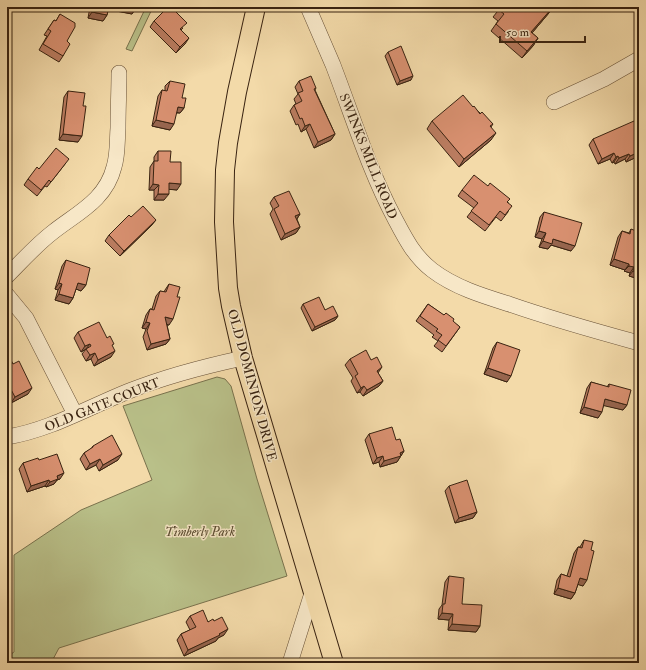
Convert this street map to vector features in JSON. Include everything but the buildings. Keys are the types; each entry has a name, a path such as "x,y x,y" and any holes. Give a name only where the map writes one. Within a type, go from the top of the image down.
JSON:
{"main road":[{"name":"OLD DOMINION DRIVE","path":"256,7 237,92 228,143 224,200 228,288 243,358 334,663"}],"street":[{"name":"SWINKS MILL ROAD","path":"308,7 333,65 358,135 386,202 408,245 419,258 446,280 492,299 550,318 639,343"},
{"path":"554,102 604,79 639,60"},
{"path":"7,276 33,248 92,204 109,182 114,168 117,152 119,73"},
{"path":"7,295 26,318 75,414"},
{"name":"OLD GATE COURT","path":"7,437 23,435 39,430 130,390 243,358"},
{"path":"290,663 313,590"}],"green space":[{"path":"146,7 153,7 132,51 126,49"},
{"name":"Timberly Park","path":"217,377 225,379 231,386 257,479 287,576 59,648 51,663 7,663 7,657 14,652 14,555 81,510 152,480 123,406"}]}
